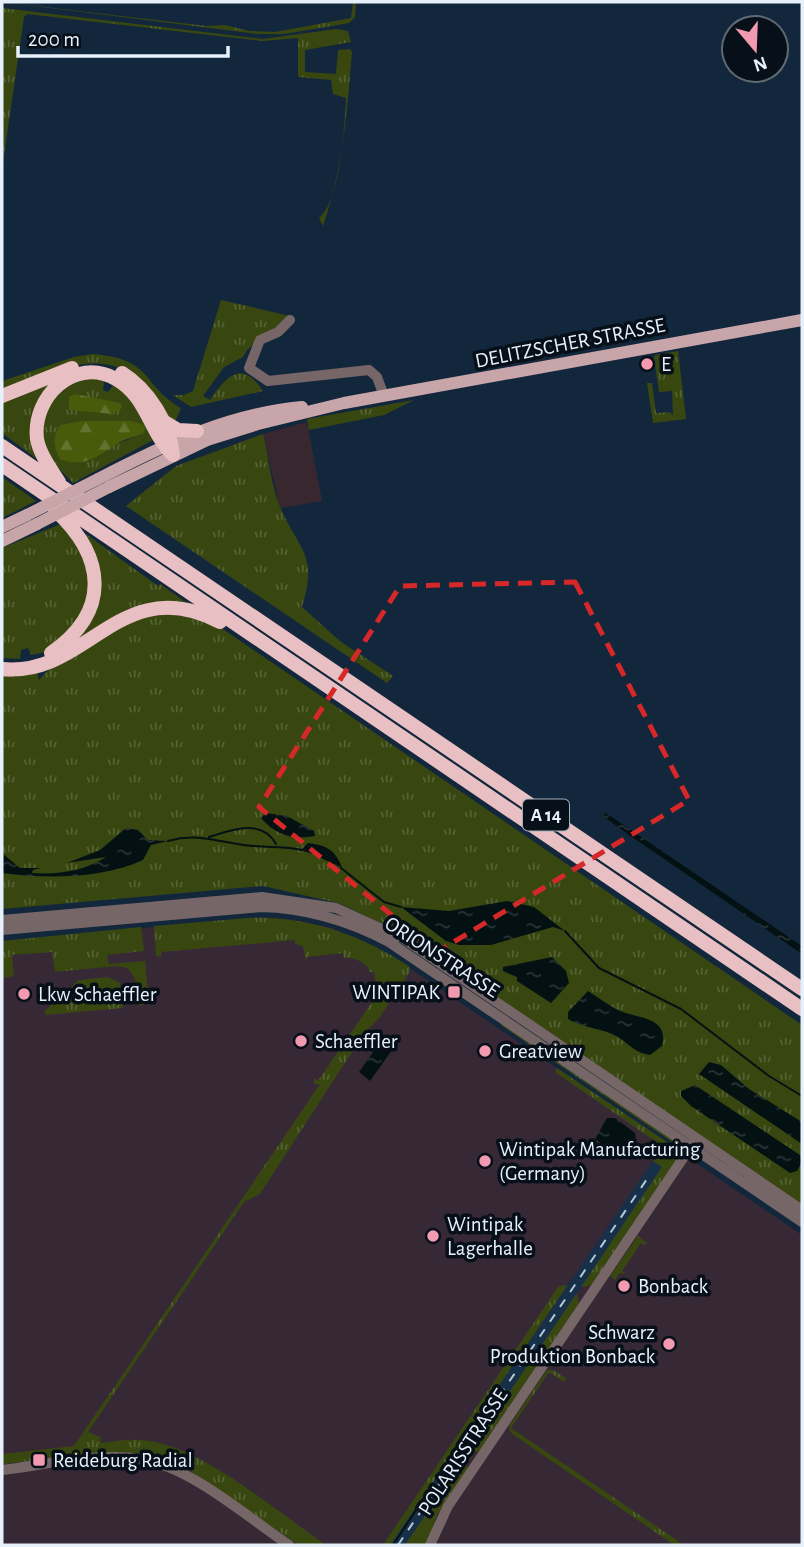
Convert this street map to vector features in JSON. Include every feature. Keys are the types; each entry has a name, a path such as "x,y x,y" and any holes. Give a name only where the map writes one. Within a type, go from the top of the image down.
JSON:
{"highway":[{"path":"2,396 71,368 100,366 124,373 139,385 162,420 169,447"},
{"path":"62,487 39,448 37,427 40,409 49,393 63,381 91,373 117,380 139,402 169,447"},
{"path":"162,420 175,429 197,431"},
{"name":"A 14","path":"2,446 802,989"},
{"name":"A 14","path":"2,465 802,1009"},
{"path":"2,662 39,658 51,653 72,636 86,617 94,580 89,552 81,536 20,478"},
{"path":"2,669 41,667 125,616 162,608 210,617 272,649"}],"main road":[{"name":"DELITZSCHER STRASSE","path":"344,403 802,320"},
{"path":"2,541 37,524 197,431 259,413 344,403"},
{"path":"169,447 344,403"},
{"path":"2,527 104,483"}],"street":[{"path":"290,320 278,332 260,340 249,368 268,381 369,370 377,377 384,396"},
{"name":"ORIONSTRASSE","path":"2,920 250,897 293,899 337,908 404,939 694,1143 802,1223"},
{"name":"ORIONSTRASSE","path":"2,930 261,907 288,909 347,923 389,942 694,1143 802,1210"},
{"name":"POLARISSTRASSE","path":"430,1545 448,1506 694,1143"},
{"path":"2,1470 121,1457 154,1461 187,1476 289,1545"}],"highlighted area":[{"path":"575,582 689,800 437,952 259,807 400,586"}],"shaded area":[{"path":"307,422 322,501 280,508 263,434"},
{"path":"263,917 332,928 395,958 802,1235 802,1545 2,1545 2,941"},
{"path":"653,1161 663,1167 405,1545 390,1545"}],"green space":[{"path":"2,2 275,32 351,18 353,2 356,2 355,17 349,23 284,34 257,34"},
{"path":"2,8 263,39 336,29 348,31 351,42 305,50 305,72 336,74 338,50 350,49 352,52 342,145 346,98 333,94 331,80 298,77 298,38 263,41 27,14 24,17 3,162"},
{"path":"342,145 337,180 332,197 335,183"},
{"path":"332,197 323,226 319,218"},
{"path":"221,300 290,316 247,350 243,357 224,367 203,396 210,400 228,378 241,373 255,381 263,391 191,407 173,395 184,395 193,391"},
{"path":"678,351 686,419 653,423 647,383 652,383 656,413 669,412 673,415 672,391 659,392 655,355"},
{"path":"93,354 127,361 137,367 159,391 181,408 176,420 169,419 120,368 105,364 74,366 60,370 2,395 2,381 74,357"},
{"path":"88,377 104,381 103,390 108,392 114,384 133,398 155,439 73,483 45,454 40,420 64,385","holes":["82,421 131,421 143,434 119,443"]},
{"path":"50,381 37,459 2,433 2,400"},
{"path":"75,394 120,403 122,408 113,414 69,410 69,397"},
{"path":"414,400 384,415 309,430 307,419"},
{"path":"82,421 131,421 144,425 145,429 143,434 123,441 90,460 76,463 60,459 54,442 60,425"},
{"path":"263,434 278,500 305,554 308,575 302,607 341,642 393,676 387,683 126,506 176,466"},
{"path":"2,477 36,501 2,518"},
{"path":"63,523 92,572 82,619 46,652 31,655 28,648 21,650 20,659 2,658 2,548"},
{"path":"86,534 158,586 160,584 197,610 166,606 63,649 92,610"},
{"path":"166,611 217,625 802,1025 802,1205 407,935 338,903 263,886 2,909 2,673 37,671 39,680 66,656 97,636"},
{"path":"247,918 291,920 332,929 391,955 410,967 409,973 380,1017 363,1035 260,1194 244,1202 88,1432 100,1437 101,1443 143,1440 171,1446 194,1456 241,1484 326,1545 299,1545 190,1471 156,1456 120,1452 2,1464 2,1454 74,1446 320,1084 314,1084 314,1078 318,1081 376,996 372,993 377,992 374,972 370,972 363,963 344,958 343,953 307,957 306,962 303,946 295,944 295,940 161,952 161,957 156,956 154,926"},
{"path":"141,927 144,951 107,955 109,964 145,961 149,1004 138,1006 135,979 128,968 117,966 55,972 52,952 12,955 14,976 2,978 2,941"},
{"path":"108,977 120,983 123,1008 45,1015 45,1011 79,980"},
{"path":"500,1023 673,1140 678,1146 502,1026"},
{"path":"557,1068 679,1150 677,1159 593,1285 581,1287 662,1167 653,1161 662,1146 555,1072"},
{"path":"638,1236 647,1243 641,1243 622,1271 626,1274 620,1273 615,1280 610,1276"},
{"path":"567,1286 390,1545 383,1545 558,1287"},
{"path":"577,1293 579,1305 479,1452 476,1451 466,1466 468,1468 438,1514 426,1545 405,1545"},
{"path":"547,1370 553,1370 566,1378 564,1382 549,1372 511,1428 684,1545 674,1545 511,1433 509,1426"}],"water":[{"path":"266,813 287,816 314,831 315,836 285,835 261,818"},
{"path":"606,813 802,946 802,954 622,830 603,816"},
{"path":"126,828 138,830 148,840 168,841 151,845 143,860 110,871 55,877 2,873 2,853 20,868 41,868 33,870 32,873 61,873 89,866 106,857 67,863 100,850"},
{"path":"308,843 330,850 342,868 302,849"},
{"path":"507,901 534,907 565,931 553,927 491,945 459,945 446,941 401,907 449,911"},
{"path":"552,957 566,971 569,983 551,1003 517,981 517,977 503,971 503,967"},
{"path":"588,991 616,1009 656,1023 663,1036 662,1046 650,1055 645,1054 615,1035 568,1019 568,1012"},
{"path":"385,1035 396,1041 395,1046 370,1081 359,1072"},
{"path":"709,1062 721,1065 749,1089 802,1122 802,1144 699,1074"},
{"path":"695,1085 800,1155 802,1162 797,1171 790,1173 691,1106 681,1096 681,1091"},
{"path":"607,1118 615,1118 635,1133 636,1139 627,1153 621,1156 595,1139"}],"waterway":[{"path":"209,837 246,828 263,831 276,844"},
{"path":"168,841 206,838 244,845 293,849 324,857"},
{"path":"341,868 384,902 401,907"},
{"path":"565,931 599,968 681,1009 769,1076 802,1096"},
{"path":"393,1545 426,1495"}],"railway":[{"path":"398,1545 647,1179"}],"place":[{"name":"E","path":"647,364"},
{"name":"WINTIPAK","path":"454,992"},
{"name":"Lkw Schaeffler","path":"24,994"},
{"name":"Schaeffler","path":"301,1041"},
{"name":"Greatview","path":"485,1051"},
{"name":"Wintipak Manufacturing (Germany)","path":"485,1161"},
{"name":"Wintipak Lagerhalle","path":"433,1236"},
{"name":"Bonback","path":"624,1286"},
{"name":"Schwarz Produktion Bonback","path":"669,1344"},
{"name":"Reideburg Radial","path":"39,1460"}]}
